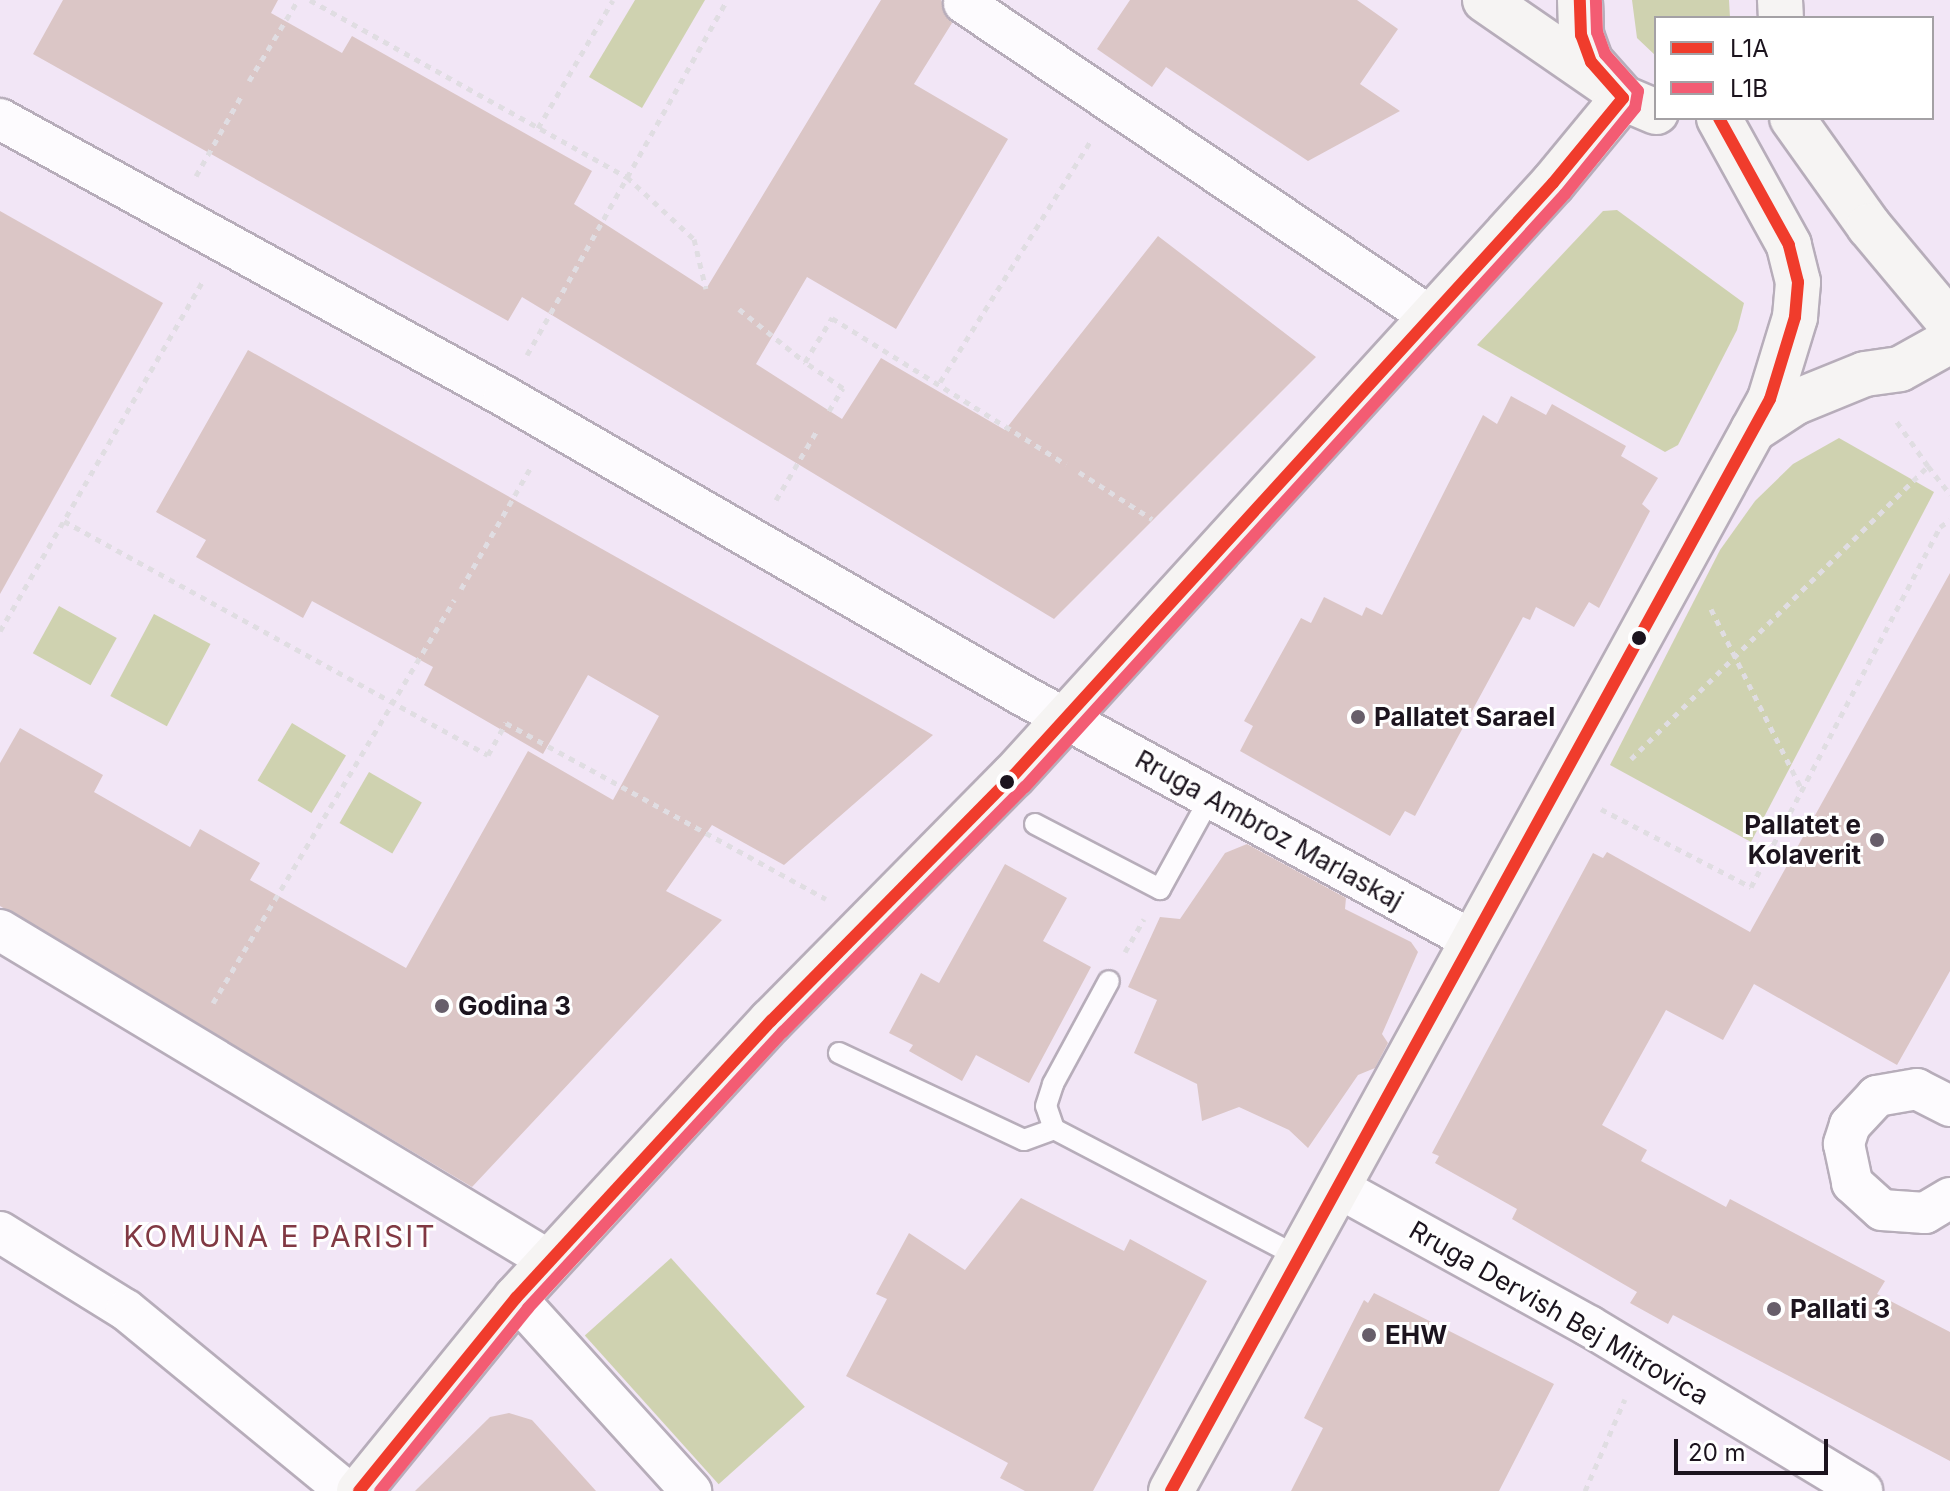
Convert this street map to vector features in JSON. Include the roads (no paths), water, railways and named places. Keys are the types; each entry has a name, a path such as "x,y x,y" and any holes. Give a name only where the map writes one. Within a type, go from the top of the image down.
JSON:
{"street":[{"path":"1485,0 1629,98"},
{"path":"1580,0 1581,35 1591,62 1629,98"},
{"path":"964,3 1431,317"},
{"path":"359,1491 516,1298 1065,719 1629,98"},
{"name":"Rruga Ambroz Marlaskaj","path":"0,119 504,396 754,537 1065,719 1473,941"},
{"path":"1171,1491 1770,399 1791,331 1798,282 1789,245 1720,120"},
{"path":"1793,120 1869,226 1950,323"},
{"path":"1753,430 1796,402 1865,374 1900,369 1950,341"},
{"path":"0,930 550,1261"},
{"path":"1946,1090 1897,1089 1877,1096 1850,1125 1844,1165 1852,1183 1882,1210 1925,1213 1950,1198"},
{"name":"Rruga Dervish Bej Mitrovica","path":"1337,1187 1643,1358 1862,1491"},
{"path":"0,1232 126,1310 346,1491"},
{"path":"516,1298 691,1491"}],"lane":[{"path":"1035,824 1160,889 1210,798"},
{"path":"1109,981 1053,1084 1046,1106 1054,1129 1299,1257"},
{"path":"839,1053 1024,1140 1054,1129"}],"place":[{"name":"Pallatet Sarael","path":"1358,717"},
{"name":"Pallatet e Kolaverit","path":"1877,840"},
{"name":"Godina 3","path":"442,1006"},
{"name":"Pallati 3","path":"1774,1309"},
{"name":"EHW","path":"1369,1335"}],"district":[{"name":"KOMUNA E PARISIT","path":"280,1236"}]}
